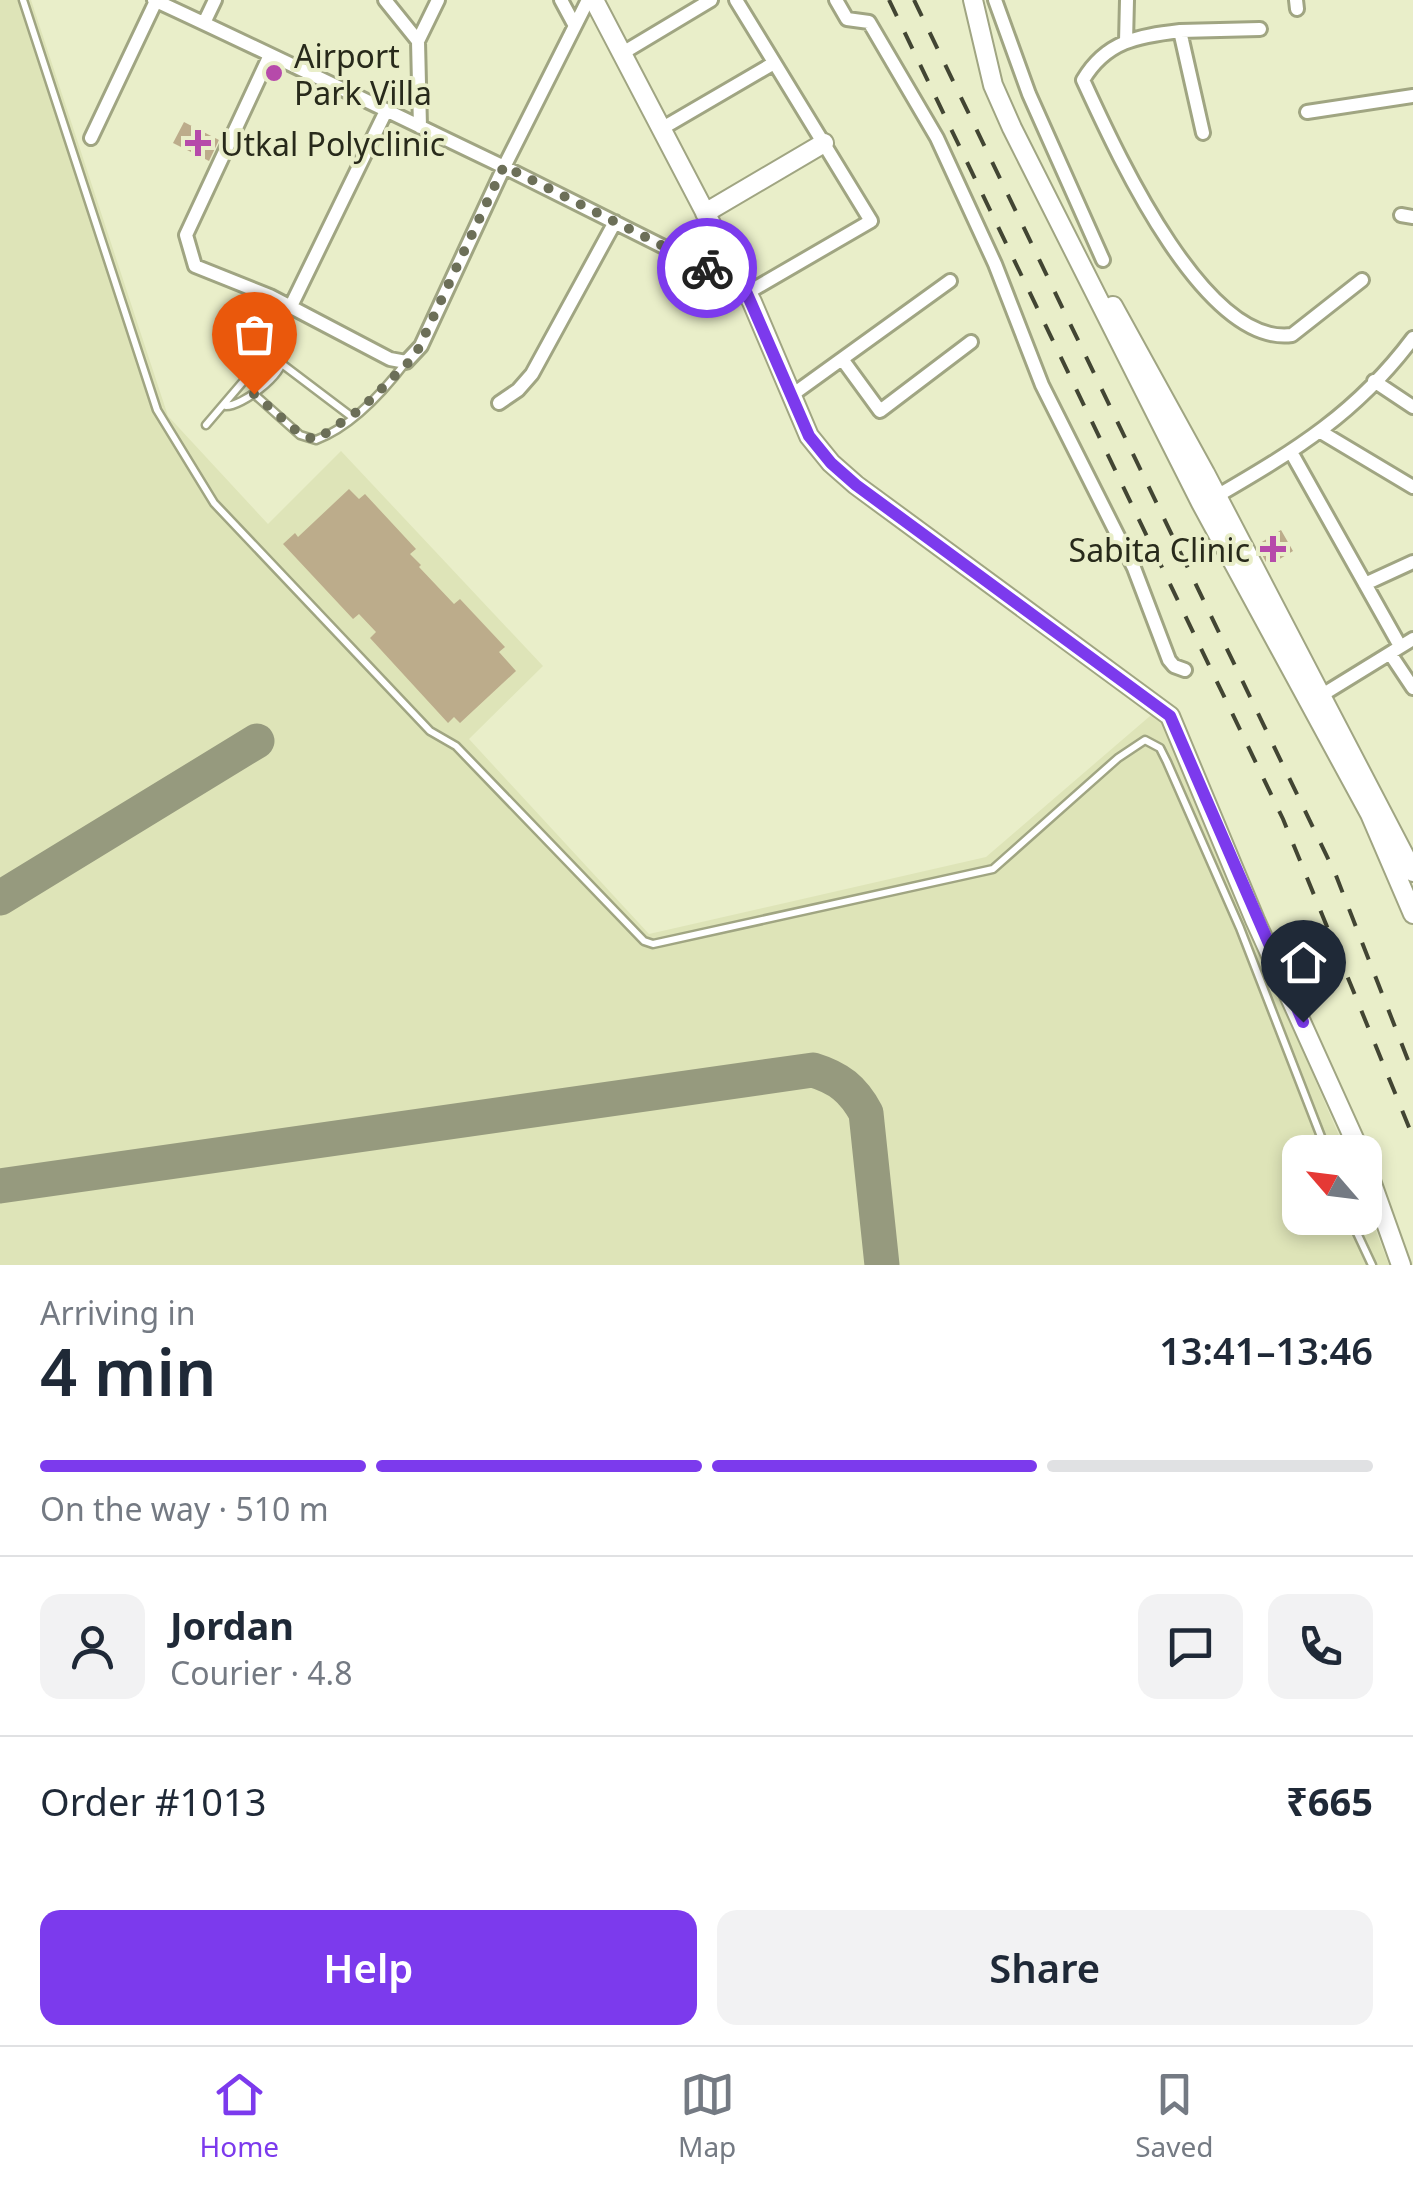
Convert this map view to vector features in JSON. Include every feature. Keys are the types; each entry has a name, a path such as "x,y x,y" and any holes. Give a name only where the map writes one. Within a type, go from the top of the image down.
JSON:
{"street":[{"path":"92,138 155,0 504,166 746,290"},
{"path":"204,23 216,0"},
{"path":"385,0 418,41"},
{"path":"420,127 418,41 438,0"},
{"path":"561,0 575,26"},
{"path":"270,55 186,234 194,266 291,306 390,359 406,362 421,346 504,166 591,0 746,290 809,436 856,485 1170,716 1352,1135"},
{"path":"621,54 711,0"},
{"path":"736,0 871,221 746,290"},
{"path":"836,0 847,20 869,22 936,138 994,264 1042,384 1134,568 1169,660 1185,670"},
{"path":"973,0 988,67 1012,128 1201,502 1370,814 1413,914"},
{"path":"995,0 1030,94 1103,260"},
{"path":"1126,42 1127,0"},
{"path":"1260,28 1136,36 1095,60 1083,80 1130,182 1173,248 1230,315 1278,336 1292,335 1362,280"},
{"path":"1180,32 1203,134"},
{"path":"661,130 774,63"},
{"path":"1307,112 1413,96"},
{"path":"291,306 386,111"},
{"path":"1012,128 1217,496 1413,872"},
{"path":"705,213 824,144"},
{"path":"499,404 532,374 615,222"},
{"path":"792,395 950,281"},
{"path":"1217,496 1321,432 1350,408 1413,338"},
{"path":"842,358 880,410 971,342"},
{"path":"1374,381 1413,407"},
{"path":"1321,432 1413,487"},
{"path":"1291,452 1401,646 1413,688"},
{"path":"1365,584 1413,562"},
{"path":"1322,695 1401,646"},
{"path":"1382,1212 1401,1265"}],"lane":[{"path":"22,0 157,410 214,503 430,732 463,753 644,941 652,944 993,870 1137,742 1152,742 1167,762 1240,928 1320,1135"},
{"path":"206,425 276,343 291,306"},
{"path":"225,406 239,405 254,394 282,364 283,354 276,343"},
{"path":"254,394 308,438 324,437 391,382 406,362"},
{"path":"282,364 352,416"},
{"path":"1358,1235 1372,1265"}],"shaded area":[{"path":"0,0 31,0 168,416 268,524 341,451 543,666 469,739 649,934 986,857 1157,710 1339,1135 1282,1135 1282,1235 1378,1235 1389,1265 0,1265"}],"building":[{"path":"184,122 219,140 209,161 173,143"},
{"path":"349,489 359,499 365,494 416,549 410,554 419,567 454,604 460,599 505,647 499,652 516,671 460,723 454,717 448,723 370,638 376,632 359,614 353,619 283,544 295,533 298,537"},
{"path":"1281,530 1293,551 1268,566 1257,545"}],"taxiway":[{"path":"0,898 257,741"},
{"path":"0,1186 813,1070 844,1086 866,1113 882,1265"}],"railway":[{"path":"889,0 1283,819 1413,1137"},
{"path":"914,0 1335,873 1413,1073"}],"way so far":[{"path":"254,394 300,434 316,440 376,396 421,346 504,166 707,268"}],"place":[{"name":"Airport Park Villa","path":"274,73"},
{"name":"Utkal Polyclinic","path":"198,143"},
{"name":"Sabita Clinic","path":"1273,549"}],"route":[{"path":"707,268 744,287 809,436 831,463 1170,716 1303,1022"}]}
